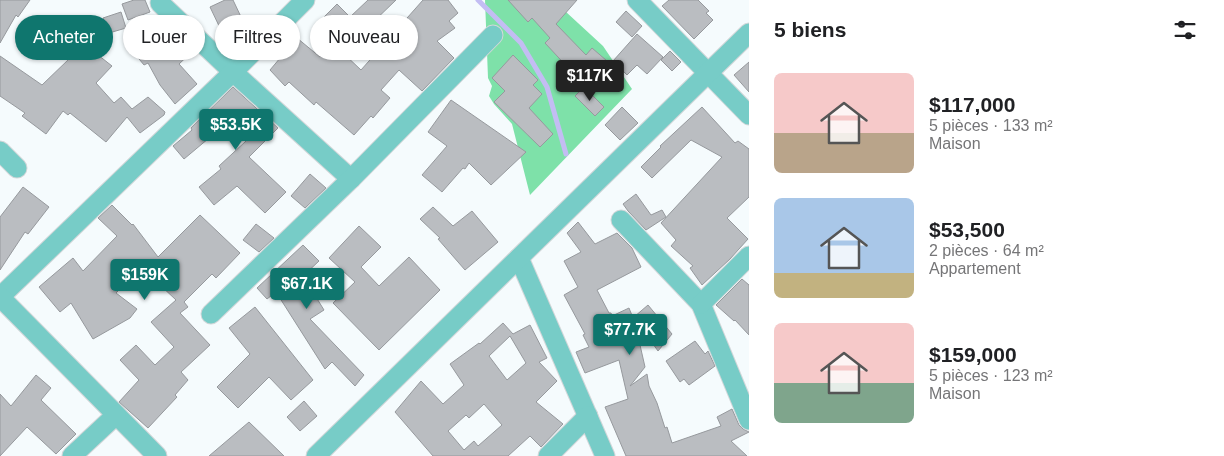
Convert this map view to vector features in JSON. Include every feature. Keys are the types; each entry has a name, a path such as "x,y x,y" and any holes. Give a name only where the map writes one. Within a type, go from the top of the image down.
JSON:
{"street":[{"path":"157,456 0,297 305,0"},
{"path":"637,0 749,115"},
{"path":"160,3 351,179"},
{"path":"316,456 749,33"},
{"path":"211,314 351,179 493,35"},
{"path":"0,151 17,168"},
{"path":"621,220 701,304 749,420"},
{"path":"701,304 749,256"},
{"path":"520,258 605,456"},
{"path":"72,456 116,414"},
{"path":"548,456 588,416"}],"green space":[{"path":"485,0 553,0 603,46 632,89 530,195 512,124 489,96 492,86 488,78"}],"building":[{"path":"0,0 30,0 19,15 15,15 0,43"},
{"path":"134,0 145,0 150,12 142,15 126,15 122,4"},
{"path":"225,0 233,0 240,15 215,15 215,17 210,7"},
{"path":"368,0 396,0 380,15 352,15"},
{"path":"423,0 448,0 458,13 449,21 455,28 437,41 454,58 422,91 399,70 381,90 390,98 373,118 371,116 354,135 316,102 314,105 289,82 285,86 270,70 278,60 300,60 300,40 310,49 310,60 350,60 361,70 370,60 418,60 418,15 410,15"},
{"path":"508,0 577,0 556,24 586,55 592,48 614,67 592,91 545,43 550,38 532,18 528,22"},
{"path":"669,0 698,0 709,11 706,13 713,20 694,39 662,6"},
{"path":"337,4 348,15 326,15"},
{"path":"626,11 642,26 632,37 616,22"},
{"path":"121,12 123,29 113,32 112,15"},
{"path":"637,34 663,57 647,74 637,65 627,75 613,61"},
{"path":"670,51 681,62 672,71 661,60"},
{"path":"513,55 538,80 533,85 542,94 529,108 553,134 540,147 494,102 505,91 492,78"},
{"path":"0,56 42,85 68,60 104,60 112,66 96,83 114,103 121,97 132,109 148,97 165,112 164,115 140,133 127,117 106,142 70,113 68,115 63,111 46,134 22,116 25,113 0,96"},
{"path":"140,60 183,60 179,64 197,84 175,104 160,85 148,63 144,65"},
{"path":"749,62 749,92 734,75"},
{"path":"233,87 278,128 249,157 286,192 265,213 237,186 214,205 199,187 221,169 219,166 246,141 227,123 184,159 173,146 192,130 191,128"},
{"path":"584,87 604,107 595,116 575,96"},
{"path":"451,100 526,152 491,185 469,163 442,192 422,175 447,146 428,132"},
{"path":"622,107 638,123 620,140 605,125"},
{"path":"702,107 735,143 738,141 749,149 749,197 727,218 748,239 702,285 690,268 693,266 671,246 676,240 661,223 722,157 691,140 652,178 641,167 660,146"},
{"path":"310,174 326,188 305,208 291,196"},
{"path":"23,187 49,207 28,234 25,232 0,270 0,217"},
{"path":"636,194 651,215 662,210 666,217 646,230 623,204"},
{"path":"112,205 133,224 158,257 200,215 240,253 216,278 212,274 184,302 188,307 180,313 210,345 181,372 188,380 175,395 177,397 148,428 119,402 139,380 120,360 136,345 155,365 174,347 151,322 176,300 141,267 116,293 137,309 130,318 93,339 71,303 60,312 39,287 73,258 83,271 117,236 98,218"},
{"path":"433,207 453,226 472,211 498,242 465,270 438,239 440,238 420,219"},
{"path":"578,222 595,244 617,233 632,248 641,267 597,290 612,316 629,308 635,323 645,367 630,386 647,374 649,386 672,443 721,426 717,417 732,409 739,425 749,432 731,441 747,456 626,456 605,407 628,399 619,360 585,373 576,352 589,347 583,335 585,334 564,295 578,287 564,261 581,252 567,233"},
{"path":"256,224 274,238 259,252 243,240"},
{"path":"359,226 381,247 361,267 379,286 409,257 440,290 379,350 333,303 355,282 329,258"},
{"path":"303,245 319,261 303,276 324,310 310,319 364,375 355,386 332,362 325,369 276,292 267,299 257,288"},
{"path":"742,279 749,285 749,335 735,320 716,305"},
{"path":"648,305 672,334 658,351 634,317"},
{"path":"255,307 313,380 291,400 269,377 238,408 217,387 250,354 229,328"},
{"path":"503,323 513,334 530,325 547,358 539,362 557,381 536,402 563,424 541,447 530,436 508,456 433,456 395,412 421,381 443,404 464,385 450,364 480,344","holes":["510,336 526,363 507,380 489,356","484,404 502,425 478,446 474,441 464,450 448,431 466,415 469,418"]},
{"path":"695,341 705,354 708,351 715,366 689,385 684,379 680,382 666,361"},
{"path":"36,375 51,388 41,400 76,434 56,454 27,427 0,456 0,394 11,406"},
{"path":"304,401 317,416 300,431 287,417"},
{"path":"249,422 284,456 209,456"}],"waterway":[{"path":"478,0 521,43 547,87 566,154"}]}
